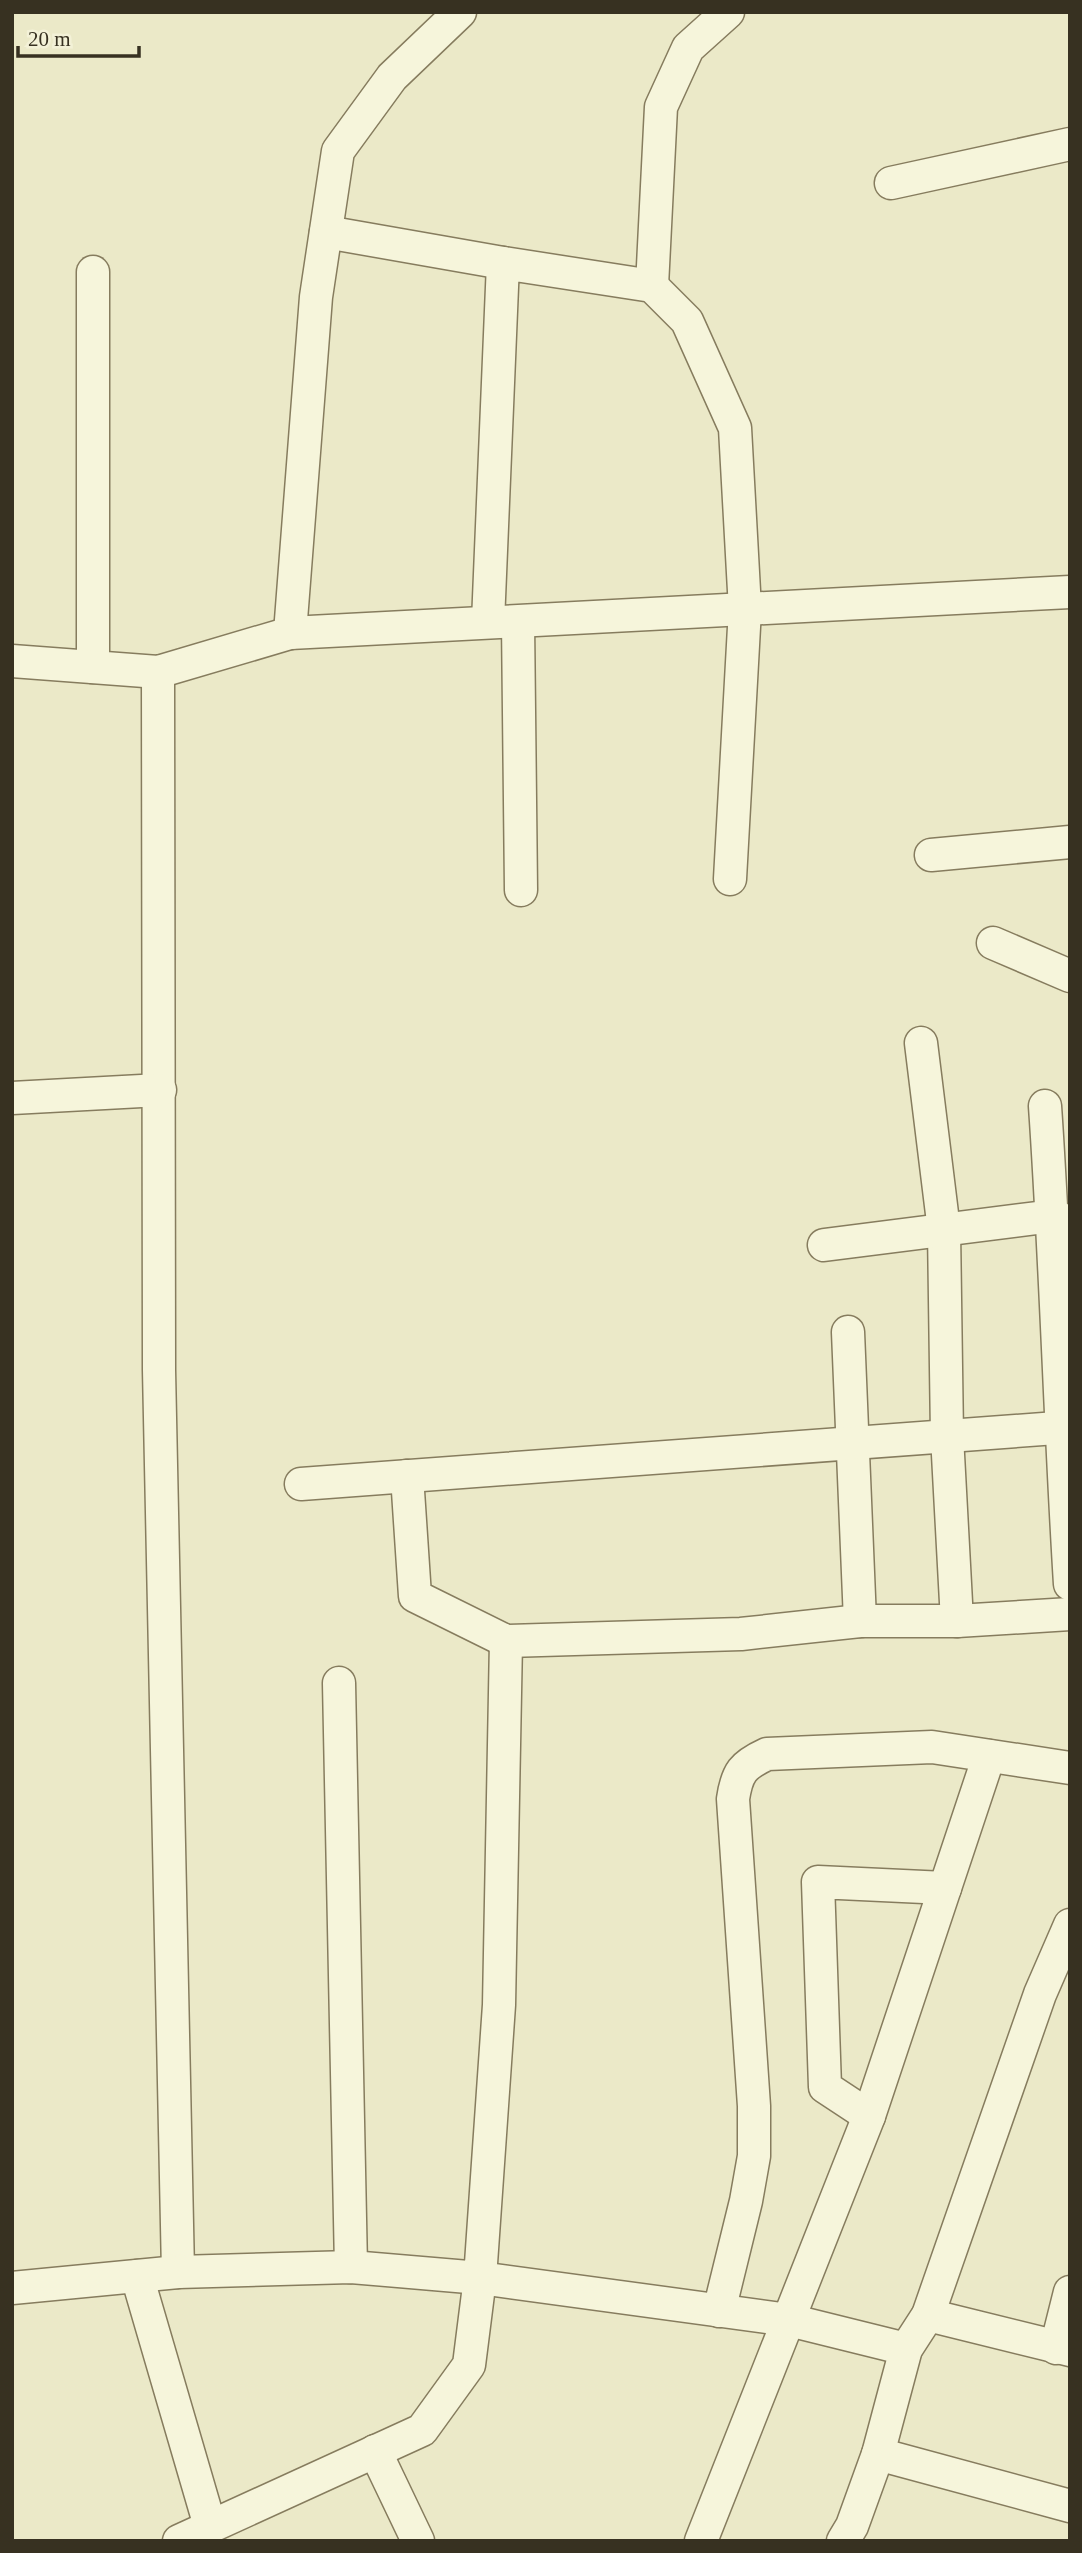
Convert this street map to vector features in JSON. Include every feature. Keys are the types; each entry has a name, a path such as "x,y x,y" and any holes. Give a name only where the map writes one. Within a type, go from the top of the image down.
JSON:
{"street":[{"path":"289,633 316,297 338,151 392,77 460,12"},
{"path":"652,286 661,107 688,48 728,12"},
{"path":"891,183 1070,144"},
{"path":"326,232 652,286 687,321 735,428 745,609 730,879"},
{"path":"503,263 503,622 521,890"},
{"path":"93,272 93,667"},
{"path":"12,661 158,672 289,633 1070,592"},
{"path":"158,672 159,1384 178,2272"},
{"path":"931,855 1070,842"},
{"path":"993,943 1070,976"},
{"path":"921,1043 944,1230 947,1436 957,1621"},
{"path":"12,1098 160,1090"},
{"path":"1045,1106 1061,1219 1070,1584"},
{"path":"824,1245 1061,1219"},
{"path":"848,1332 860,1621"},
{"path":"301,1484 1065,1427"},
{"path":"407,1476 415,1595 506,1641 741,1634 860,1621 957,1621 1070,1614"},
{"path":"179,2541 422,2430 469,2365 480,2278 499,2005 506,1641"},
{"path":"339,1683 351,2267"},
{"path":"719,2311 746,2201 754,2156 754,2106 733,1799 736,1780 748,1762 767,1754 932,1748 1070,1768"},
{"path":"701,2541 869,2116 989,1756"},
{"path":"869,2116 825,2087 818,1882 945,1888"},
{"path":"843,2541 852,2526 878,2454 906,2349 928,2315 1060,1975 1070,1925"},
{"path":"12,2288 178,2272 351,2267 480,2278 789,2320 906,2349"},
{"path":"137,2276 209,2526"},
{"path":"928,2315 1063,2349 1070,2291"},
{"path":"375,2451 418,2541"},
{"path":"878,2454 1070,2506"}]}
